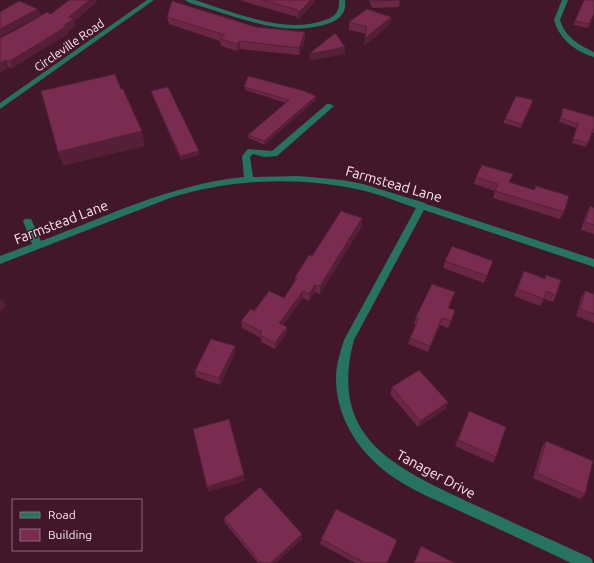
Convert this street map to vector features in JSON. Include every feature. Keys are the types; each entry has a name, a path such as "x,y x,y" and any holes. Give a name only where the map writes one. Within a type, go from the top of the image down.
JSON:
{"street":[{"name":"Circleville Road","path":"0,107 151,0"},
{"path":"188,0 277,26 296,28 320,26 336,18 342,8 342,0"},
{"path":"565,0 557,20 562,33 578,46 594,55"},
{"path":"249,180 246,156 251,151 264,154 274,154 330,106"},
{"name":"Farmstead Lane","path":"0,260 166,196 205,186 249,180 280,178 338,182 363,187 422,205 594,263"},
{"name":"Tanager Drive","path":"422,205 349,340 342,357 340,376 342,397 350,418 362,439 377,457 396,473 586,563"},
{"path":"28,221 38,246"}],"building":[{"path":"69,0 89,0 69,17 74,19 64,25 67,26 10,61 6,60 0,63 0,38 47,12 51,14"},
{"path":"263,0 311,0 298,13 297,10"},
{"path":"372,0 400,0 372,1"},
{"path":"584,0 594,0 594,14 589,24 575,21"},
{"path":"19,1 38,9 0,29 0,12"},
{"path":"172,1 256,27 305,32 299,48 239,41 237,44 220,39 225,35 167,17"},
{"path":"367,9 391,17 365,38 367,27 349,22"},
{"path":"335,33 345,47 309,54"},
{"path":"115,74 142,131 58,152 41,91"},
{"path":"248,76 301,90 316,96 264,141 248,135 289,100 244,87"},
{"path":"168,87 199,151 180,156 151,91"},
{"path":"516,96 533,100 522,124 505,119"},
{"path":"563,108 594,117 594,129 588,143 573,139 578,124 561,118"},
{"path":"482,165 513,174 509,182 534,190 536,186 569,196 564,212 495,191 498,184 476,177"},
{"path":"590,206 594,208 594,225 585,222"},
{"path":"341,211 362,218 320,286 315,285 309,294 303,291 279,323 287,327 275,343 260,335 262,332 241,321 251,309 254,311 269,291 284,298 309,255 312,256"},
{"path":"452,246 493,261 487,276 445,261"},
{"path":"524,271 545,279 546,275 561,280 556,295 546,291 544,299 517,289"},
{"path":"432,284 455,292 448,308 455,310 451,321 442,318 430,346 410,338 419,318 416,317"},
{"path":"585,291 594,294 594,314 580,309"},
{"path":"211,339 235,346 219,378 195,371"},
{"path":"419,370 448,402 420,421 392,387"},
{"path":"469,411 506,427 496,457 458,440"},
{"path":"229,419 244,475 207,487 193,429"},
{"path":"546,441 593,461 585,494 537,473"},
{"path":"260,487 302,534 271,563 261,563 224,518"},
{"path":"336,509 397,540 387,563 365,563 321,539"},
{"path":"421,546 455,563 414,563"}]}
